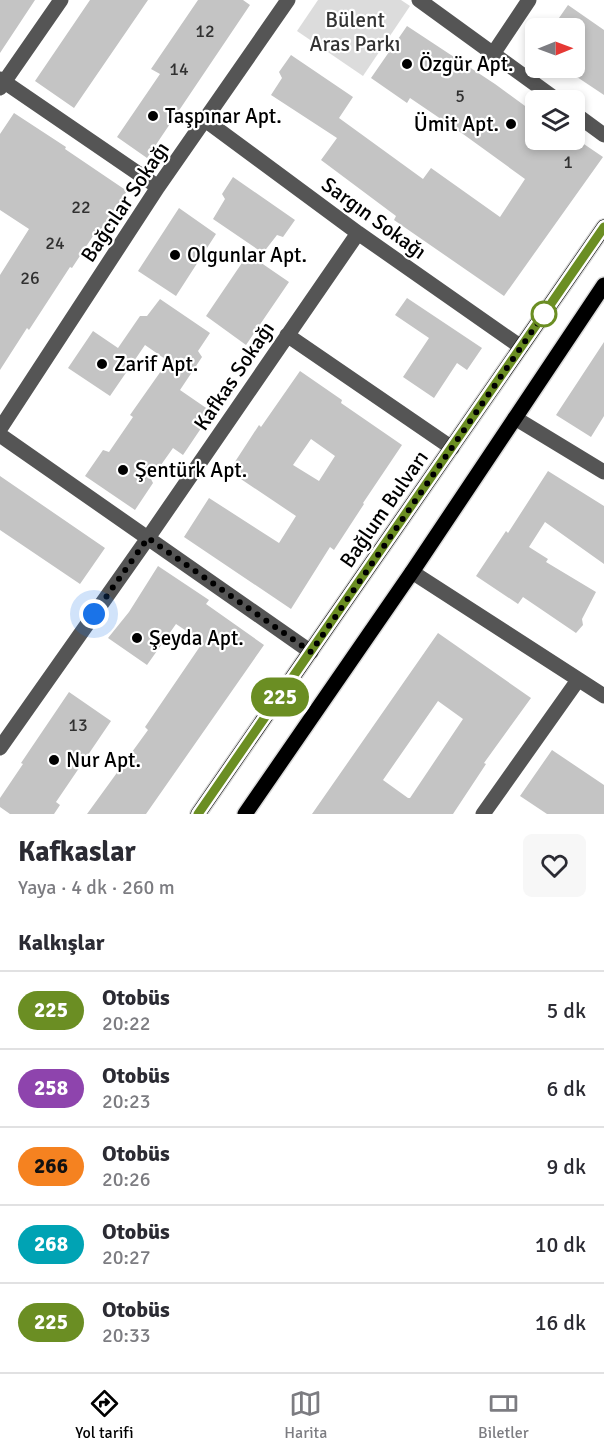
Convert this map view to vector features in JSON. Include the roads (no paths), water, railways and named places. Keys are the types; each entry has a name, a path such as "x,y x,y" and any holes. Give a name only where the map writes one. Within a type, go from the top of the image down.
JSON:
{"main road":[{"name":"Bağlum Bulvarı","path":"198,814 604,228"},
{"path":"244,814 412,572 604,285"}],"street":[{"path":"61,0 1,83 158,187"},
{"name":"Bağcılar Sokağı","path":"0,429 158,187 288,0"},
{"path":"419,0 543,90"},
{"path":"493,54 529,0"},
{"name":"Sargın Sokağı","path":"205,120 358,233 521,347"},
{"path":"585,121 604,135"},
{"name":"Kafkas Sokağı","path":"0,748 358,233"},
{"path":"287,335 452,448"},
{"path":"515,418 604,472"},
{"path":"0,435 311,652"},
{"path":"412,572 604,696"},
{"path":"483,814 578,680"}],"place":[{"name":"Özgür Apt.","path":"407,64"},
{"name":"Taşpınar Apt.","path":"153,116"},
{"name":"Ümit Apt.","path":"511,124"},
{"name":"Olgunlar Apt.","path":"175,255"},
{"name":"Zarif Apt.","path":"102,364"},
{"name":"Şentürk Apt.","path":"123,470"},
{"name":"Şeyda Apt.","path":"137,638"},
{"name":"Nur Apt.","path":"54,760"}],"park label":[{"name":"Bülent Aras Parkı","path":"355,32"}]}
